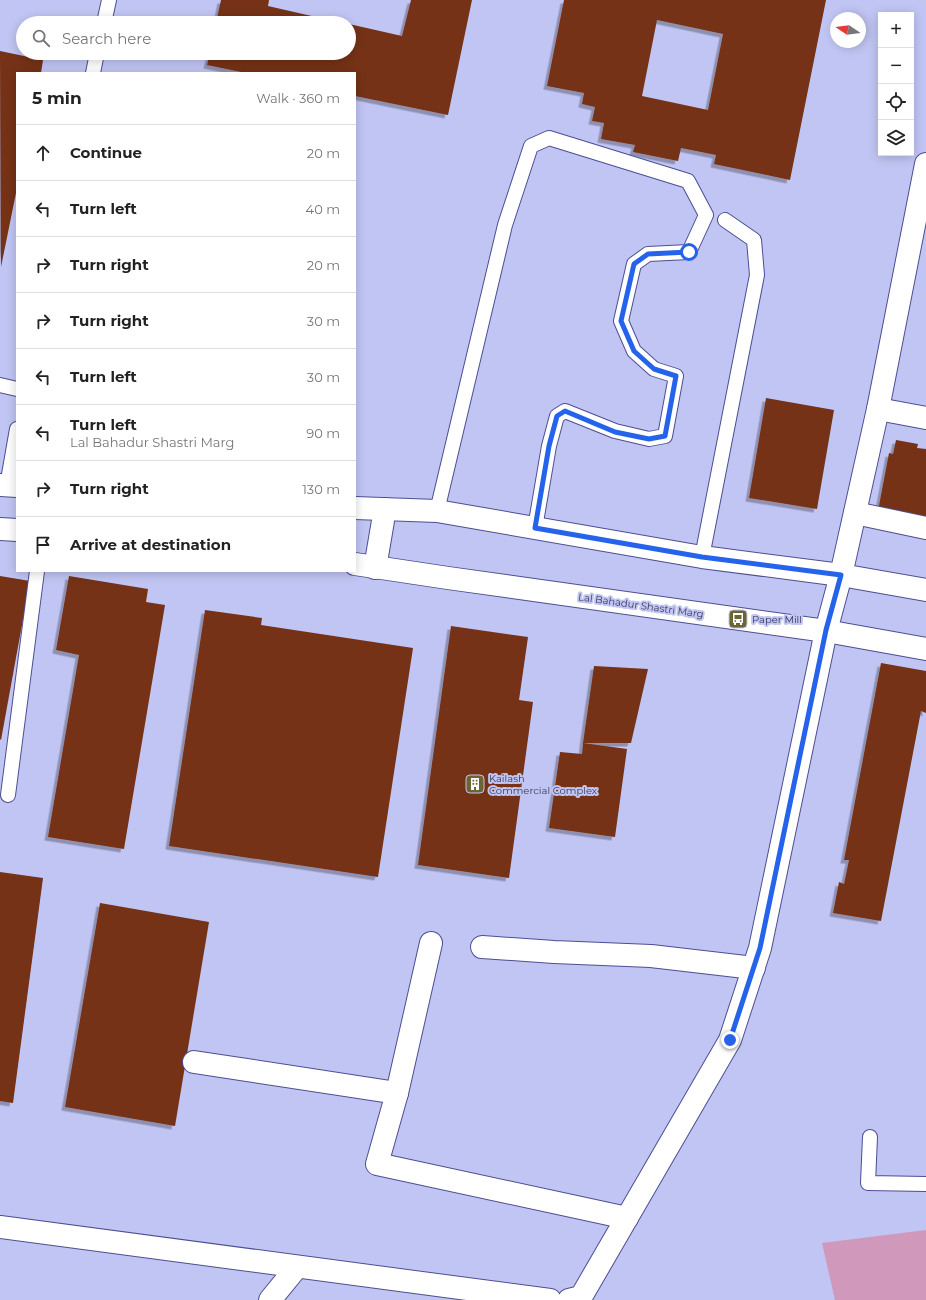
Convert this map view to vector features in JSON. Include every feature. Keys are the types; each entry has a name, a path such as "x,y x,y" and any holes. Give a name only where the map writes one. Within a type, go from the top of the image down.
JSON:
{"street":[{"path":"569,1300 581,1297 730,1040 754,968 760,948 826,630 841,575 878,409 926,164"},
{"path":"878,409 926,418"},
{"path":"356,508 437,511 702,557 841,575 926,590"},
{"path":"365,566 385,509"},
{"path":"855,513 926,528"},
{"path":"0,529 16,530"},
{"name":"Lal Bahadur Shastri Marg","path":"365,566 826,630 926,649"},
{"path":"431,943 397,1093 377,1164 627,1218"},
{"path":"482,947 651,956 754,968"},
{"path":"194,1062 397,1093"},
{"path":"0,1227 550,1300"},
{"path":"270,1300 297,1267"}],"lane":[{"path":"106,16 109,0"},
{"path":"93,72 96,60"},
{"path":"437,511 505,225 531,146 549,138 688,182 706,215 689,252 648,254 634,264 621,321 634,351 654,369 676,376 665,436 649,439 615,432 565,411 557,416 549,446 535,528"},
{"path":"702,557 757,275 754,240 725,220"},
{"path":"0,386 16,389"},
{"path":"8,486 16,435"},
{"path":"8,795 37,572"},
{"path":"870,1137 868,1183 926,1184"}],"shaded area":[{"path":"926,1230 926,1300 835,1300 822,1243"}],"building":[{"path":"221,0 269,0 268,6 312,16 218,16"},
{"path":"411,0 472,0 448,115 356,96 356,72 241,72 207,65 208,60 356,60 356,26 402,36"},
{"path":"564,0 826,0 790,180 714,164 716,155 681,148 678,161 633,152 635,145 601,139 604,123 592,121 595,107 582,104 584,93 547,86","holes":["657,20 723,34 708,110 642,96"]},
{"path":"0,51 16,54 16,60 43,60 41,72 16,72 16,193 1,267"},
{"path":"766,398 834,410 817,509 749,498"},
{"path":"896,440 918,444 917,448 926,449 926,520 878,511 889,453 893,454"},
{"path":"0,576 30,581 1,740 0,739"},
{"path":"69,576 148,589 146,602 165,605 124,849 48,837 79,655 56,650"},
{"path":"205,610 262,618 261,625 413,648 378,877 169,846"},
{"name":"Kailash Commercial Complex","path":"451,626 528,637 519,700 533,702 509,878 418,865"},
{"path":"881,663 926,671 926,713 921,711 881,921 833,913 839,882 844,884 849,860 844,860"},
{"path":"594,666 648,669 631,743 583,743"},
{"path":"583,743 627,749 615,837 549,828 560,752 582,754"},
{"path":"0,872 43,878 13,1103 0,1101"},
{"path":"100,903 209,922 175,1126 65,1107"}],"place":[{"name":"Paper Mill","path":"738,619"},
{"name":"Kailash Commercial Complex","path":"475,784"}],"route":[{"path":"689,252 648,254 634,264 621,321 634,351 654,369 676,376 665,436 649,439 615,432 565,411 557,416 549,446 535,528 702,557 751,562 841,575 826,630 760,948 730,1040"}]}
